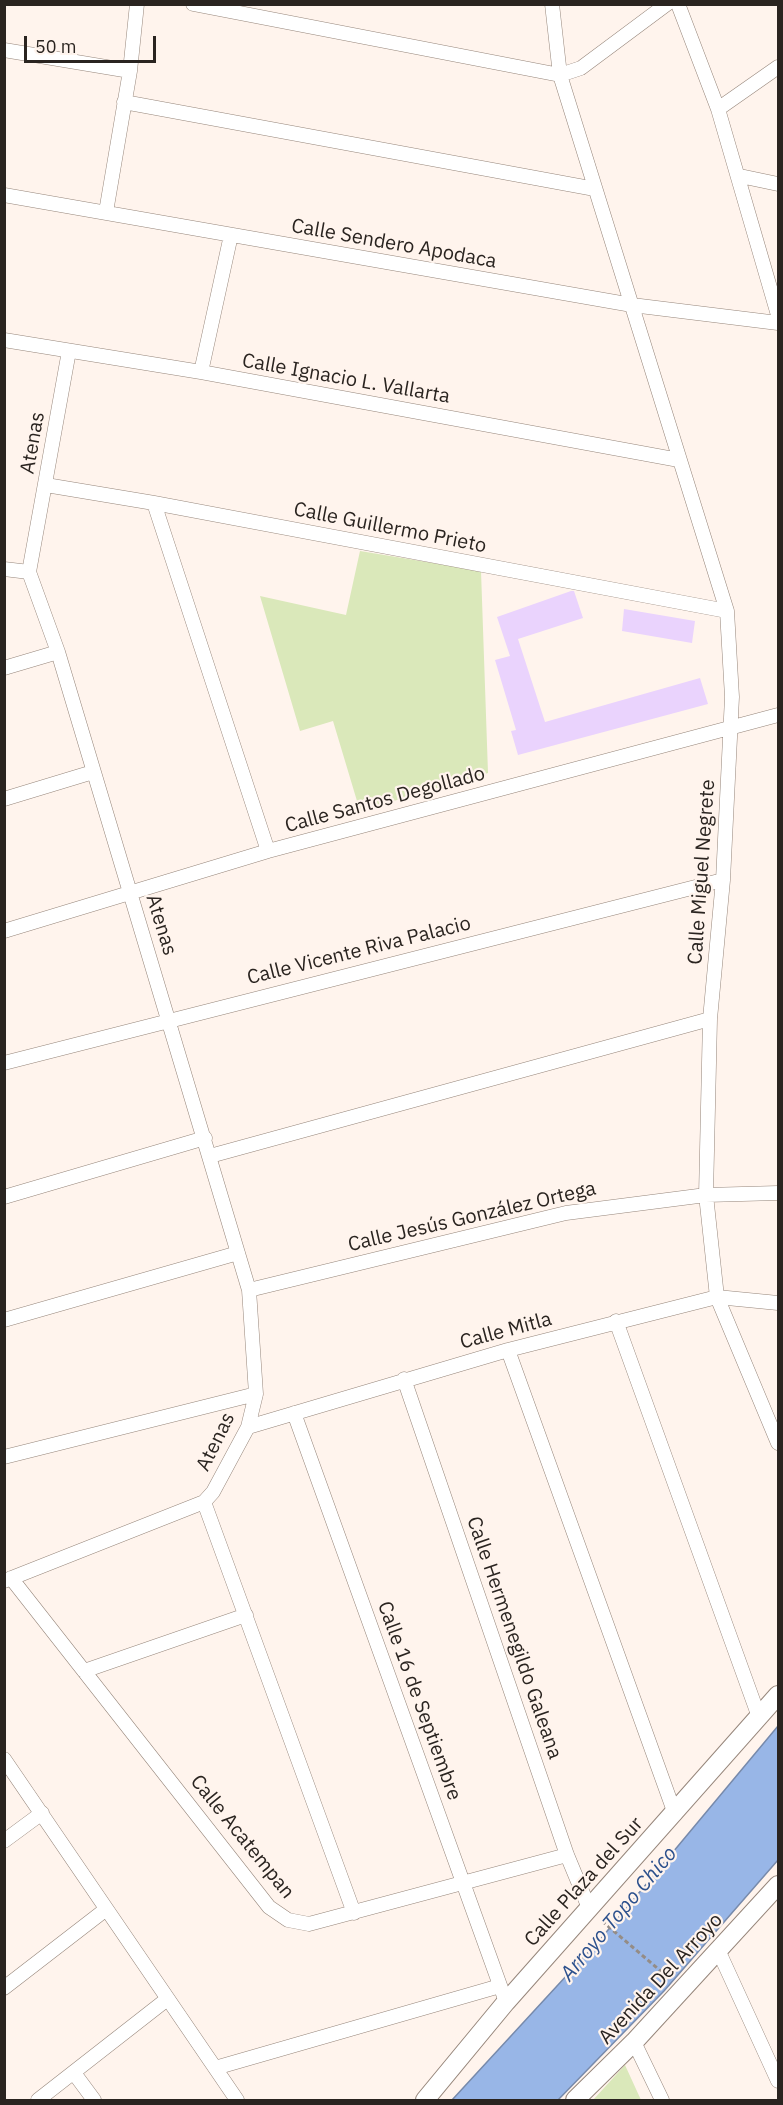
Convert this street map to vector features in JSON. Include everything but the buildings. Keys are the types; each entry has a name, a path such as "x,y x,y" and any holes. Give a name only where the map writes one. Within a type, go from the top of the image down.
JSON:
{"street":[{"path":"106,212 130,71 137,4"},
{"path":"193,4 560,75 581,68 667,4"},
{"name":"Calle Miguel Negrete","path":"552,4 560,75 727,611 732,674 730,730 723,880 710,1020 706,1195 717,1297 778,1443"},
{"path":"678,4 718,109 740,176 778,315"},
{"path":"4,50 130,71"},
{"path":"718,109 778,67"},
{"path":"124,102 595,189"},
{"path":"740,176 778,184"},
{"name":"Calle Sendero Apodaca","path":"4,195 632,305 778,323"},
{"path":"201,372 231,235"},
{"name":"Calle Ignacio L. Vallarta","path":"4,340 201,372 680,460"},
{"name":"Atenas","path":"69,351 29,572 58,652 249,1290 256,1394 248,1427 213,1492 204,1503"},
{"name":"Calle Guillermo Prieto","path":"46,485 154,503 727,611"},
{"path":"154,503 268,851"},
{"path":"4,568 29,572"},
{"path":"4,668 58,652"},
{"name":"Calle Santos Degollado","path":"4,931 132,895 268,851 730,730 778,715"},
{"path":"4,799 93,772"},
{"name":"Calle Vicente Riva Palacio","path":"4,1063 169,1019 723,880"},
{"path":"210,1156 710,1020"},
{"path":"4,1197 205,1138"},
{"name":"Calle Jesús González Ortega","path":"249,1290 566,1213 706,1195 778,1193"},
{"path":"4,1320 238,1253"},
{"name":"Calle Mitla","path":"248,1427 508,1350 717,1297 778,1303"},
{"path":"616,1321 759,1717"},
{"path":"508,1350 675,1814"},
{"name":"Calle Hermenegildo Galeana","path":"404,1379 567,1855 595,1913"},
{"path":"4,1457 256,1394"},
{"name":"Calle 16 de Septiembre","path":"294,1413 503,1994"},
{"path":"8,1579 204,1503 354,1912"},
{"name":"Calle Acatempan","path":"8,1579 84,1671 269,1907 288,1920 309,1924 463,1885 567,1855"},
{"path":"84,1671 246,1615"},
{"name":"Calle Plaza del Sur","path":"425,2100 503,1994 595,1913 675,1814 778,1695"},
{"path":"4,1759 166,2000 237,2100"},
{"path":"4,1841 42,1813"},
{"name":"Avenida Del Arroyo","path":"575,2100 634,2042 778,1885"},
{"path":"4,1988 105,1910"},
{"path":"718,1952 778,2081"},
{"path":"215,2068 503,1994"},
{"path":"38,2100 166,2000"},
{"path":"634,2042 662,2100"},
{"path":"74,2073 94,2100"}],"path":[{"path":"595,1913 666,1973"}],"green space":[{"path":"360,551 481,571 488,773 360,811 333,721 300,731 260,596 346,615"},
{"path":"625,2065 641,2100 593,2100"}],"water":[{"path":"778,1726 778,1860 664,1991 558,2100 452,2100 603,1936"}],"water label":[{"name":"Arroyo Topo Chico","path":"619,1914"}]}
